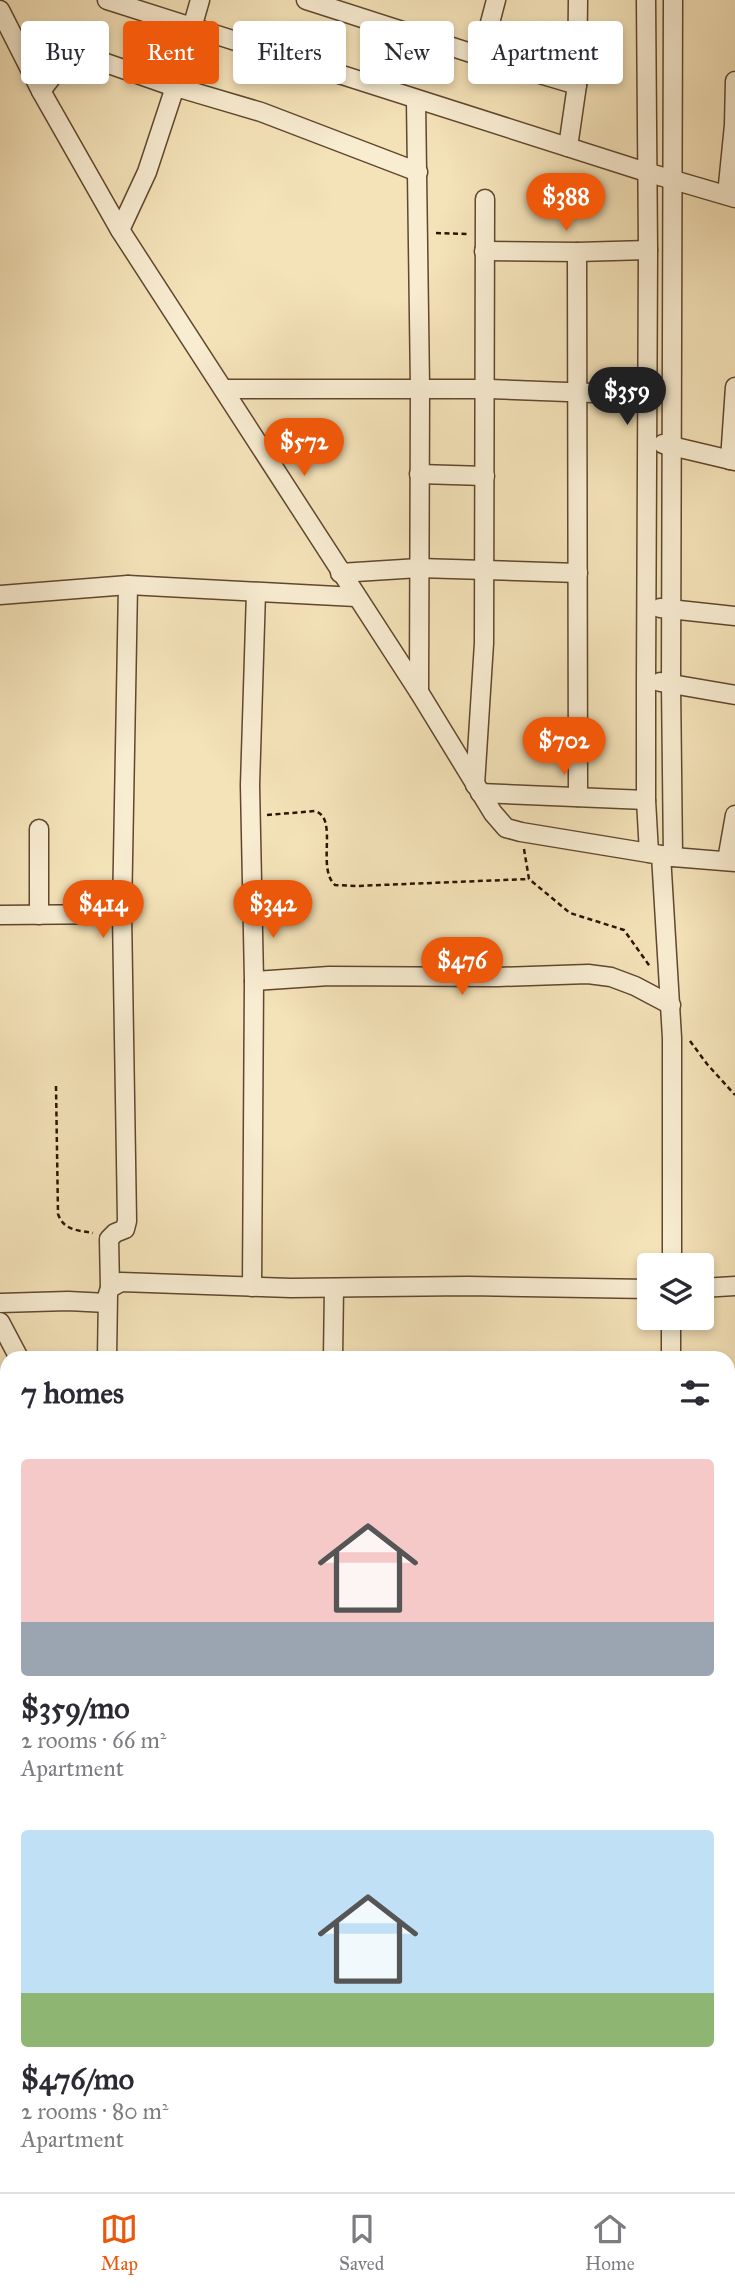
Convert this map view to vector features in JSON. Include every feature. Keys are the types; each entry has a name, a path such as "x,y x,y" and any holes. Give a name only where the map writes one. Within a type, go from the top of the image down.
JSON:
{"street":[{"path":"107,0 172,21"},
{"path":"193,21 200,0"},
{"path":"306,0 468,53"},
{"path":"490,21 496,0"},
{"path":"568,147 577,85 578,0"},
{"path":"646,0 646,800 661,855"},
{"path":"672,1253 671,1005 661,855 671,684 673,0"},
{"path":"0,10 41,92 120,230 419,692 493,813 506,828 661,855 731,861 735,815"},
{"path":"219,36 646,172 731,196 735,81"},
{"path":"41,92 62,62 73,54 83,55 175,87 272,116 418,172"},
{"path":"120,230 147,172 176,84"},
{"path":"416,100 420,388 419,692"},
{"path":"478,789 485,570 485,199"},
{"path":"485,243 577,252 648,250"},
{"path":"577,252 578,797"},
{"path":"646,439 733,461 735,387"},
{"path":"223,389 420,388 646,395"},
{"path":"419,474 485,476"},
{"path":"340,573 419,568 578,573"},
{"path":"0,595 128,585 356,597"},
{"path":"107,1351 109,1244 111,1235 125,1228 127,1221 122,914 128,585"},
{"path":"252,1287 254,981 250,785 256,592"},
{"path":"646,606 735,617"},
{"path":"646,681 735,695"},
{"path":"478,789 646,800"},
{"path":"39,829 39,915"},
{"path":"0,915 122,914"},
{"path":"254,981 329,976 459,978 587,974 611,977 671,1005"},
{"path":"0,1303 68,1301 108,1295 121,1282 252,1287 637,1289"},
{"path":"714,1287 735,1286"},
{"path":"333,1351 334,1288"},
{"path":"0,1322 15,1351"},
{"path":"671,1330 671,1351"}],"path":[{"path":"418,233 485,243"},
{"path":"251,817 314,810 321,812 326,820 327,874 335,885 529,879"},
{"path":"521,832 529,879 570,913 624,930 652,970"},
{"path":"689,1038 700,1055 735,1095"},
{"path":"56,1086 58,1214 61,1221 72,1230 111,1235"}]}
